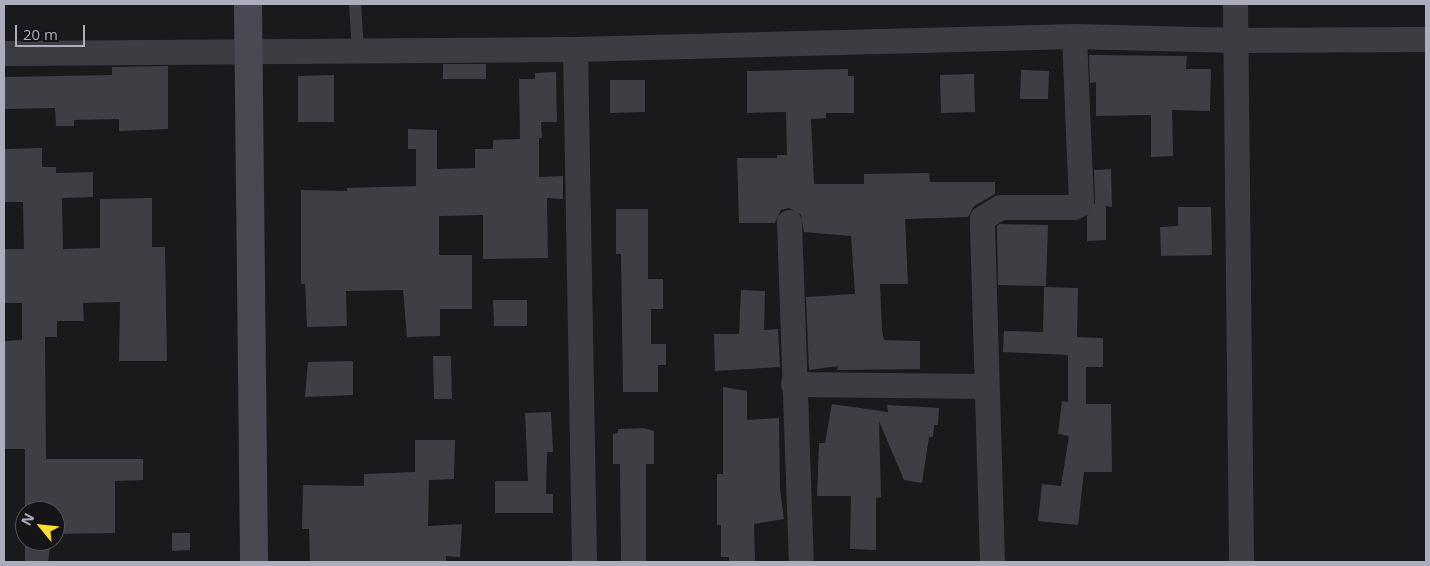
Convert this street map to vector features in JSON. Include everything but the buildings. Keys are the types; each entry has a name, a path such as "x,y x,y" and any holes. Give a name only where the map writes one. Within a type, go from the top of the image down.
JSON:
{"street":[{"path":"248,4 254,562"},
{"path":"1235,4 1241,562"},
{"path":"4,53 574,49 1074,36 1235,40 1426,39"},
{"path":"992,562 985,386 982,218 1000,207 1074,207 1081,203 1074,36"},
{"path":"574,49 584,562"},
{"path":"789,222 800,558"},
{"path":"793,384 985,386"}],"lane":[{"path":"355,4 358,50"}]}
